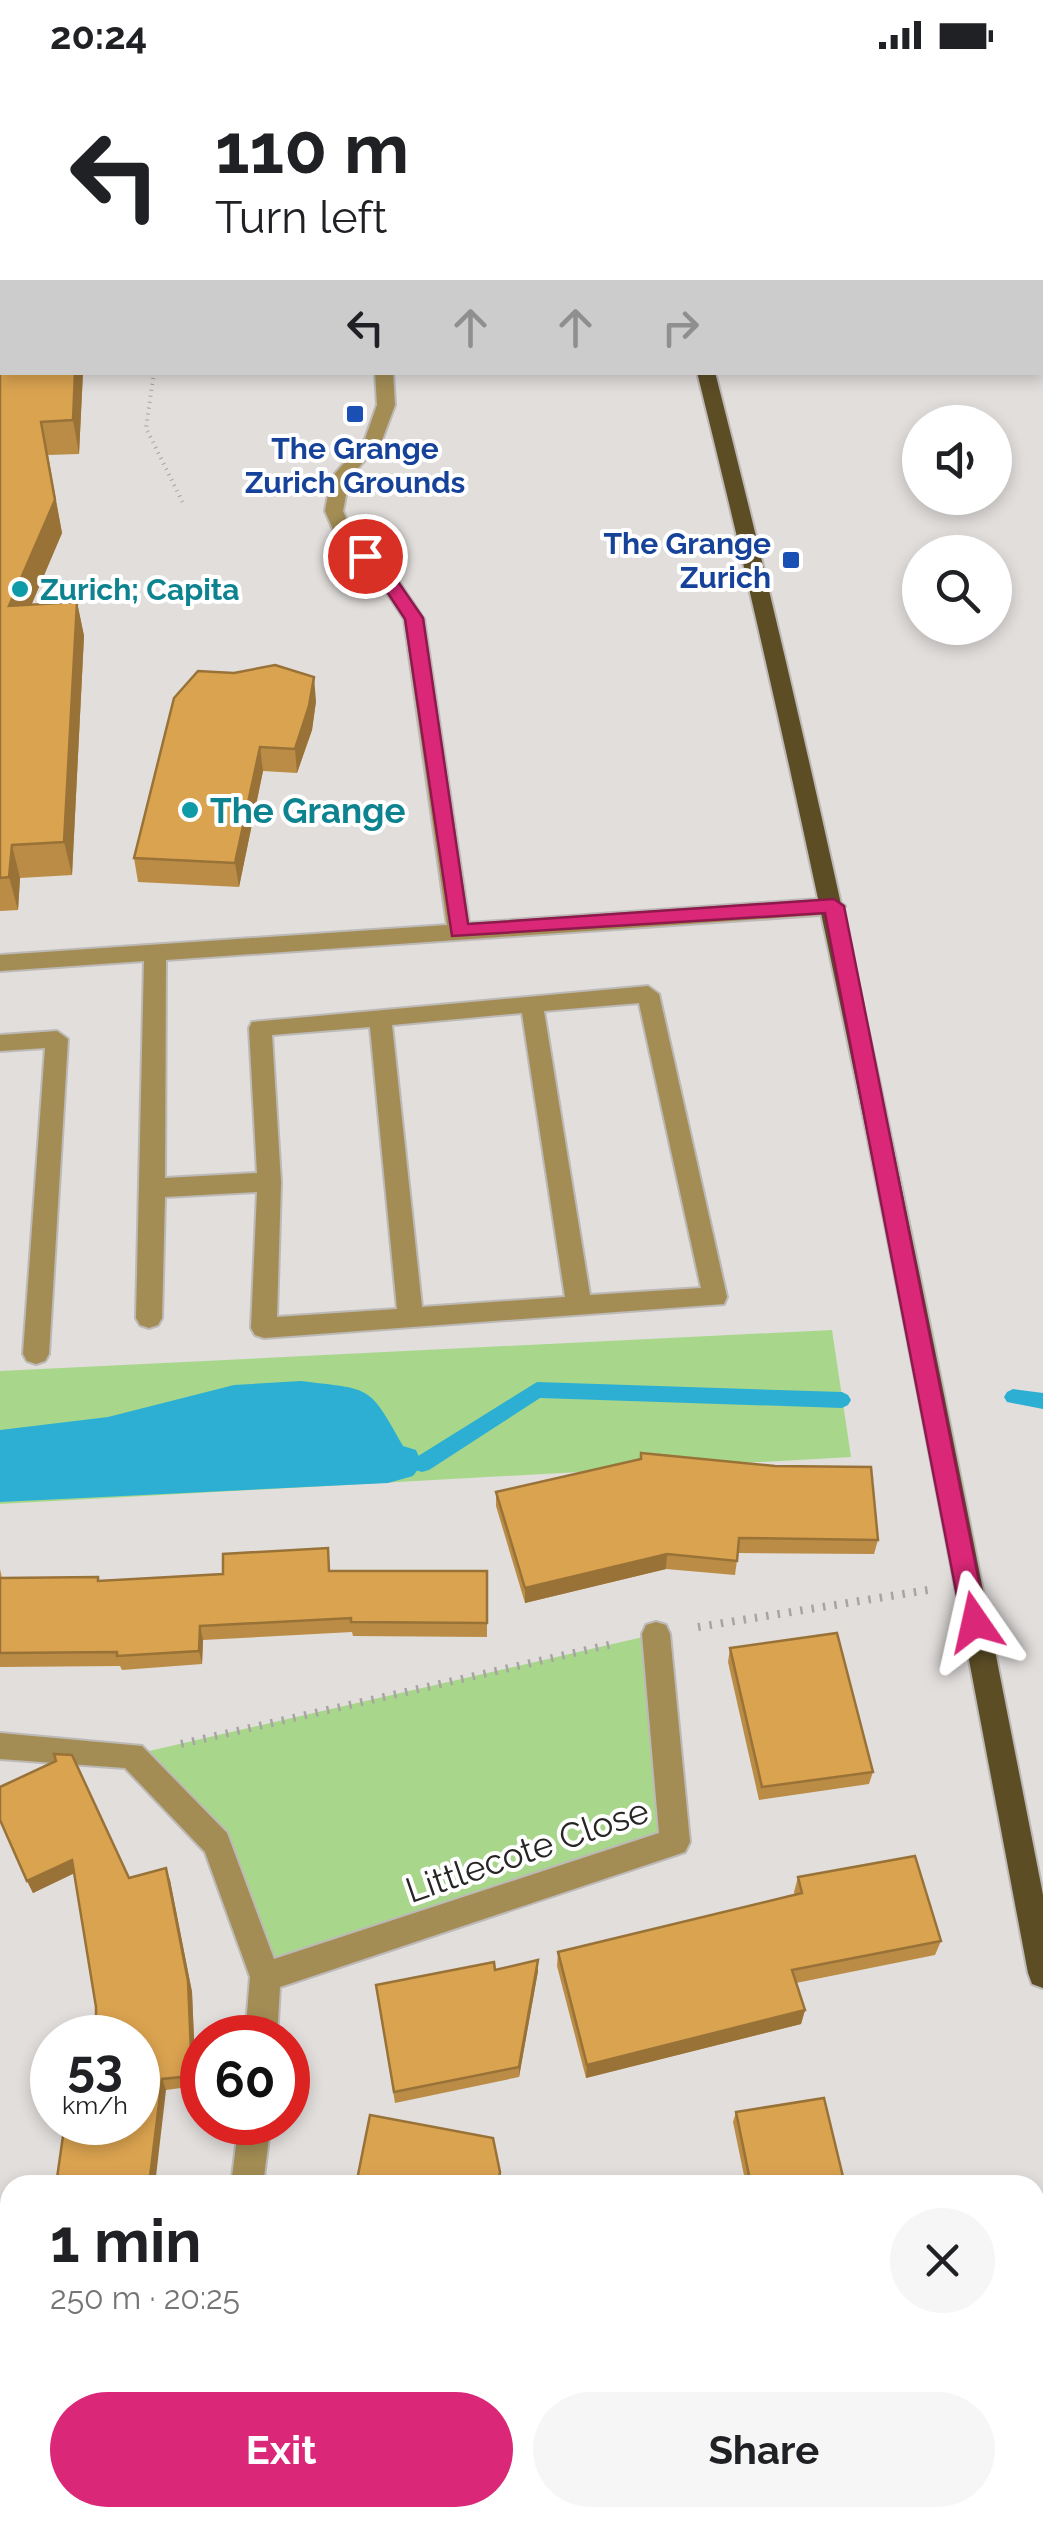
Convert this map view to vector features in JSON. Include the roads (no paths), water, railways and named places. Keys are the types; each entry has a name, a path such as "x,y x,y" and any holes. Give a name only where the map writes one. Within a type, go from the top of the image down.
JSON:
{"main road":[{"path":"707,375 742,509 834,906 1043,1973"}],"street":[{"path":"384,375 386,405 373,440 340,478 334,511 345,537 384,574 414,618 459,931"},
{"path":"0,963 834,906"},
{"path":"149,1318 155,952"},
{"path":"648,994 715,1297 264,1328 269,1182 260,1028 380,1017 648,994"},
{"path":"532,1004 579,1307"},
{"path":"380,1017 410,1316"},
{"path":"0,1043 57,1039 36,1354"},
{"path":"153,1188 269,1182"},
{"name":"Littlecote Close","path":"264,1978 675,1842 656,1634"},
{"path":"0,1746 132,1756 217,1843 264,1978 262,2015"},
{"path":"249,2175 252,2145"}],"water":[{"path":"301,1381 355,1389 374,1400 403,1446 416,1450 422,1464 413,1476 388,1483 0,1502 0,1430 108,1417 234,1385"}],"waterway":[{"path":"422,1464 537,1390 842,1400"},
{"path":"1013,1397 1043,1401"}],"place":[{"name":"The Grange Zurich Grounds","path":"355,414"},
{"name":"The Grange Zurich","path":"791,560"},
{"name":"Zurich; Capita","path":"20,589"},
{"name":"The Grange","path":"190,810"}]}
